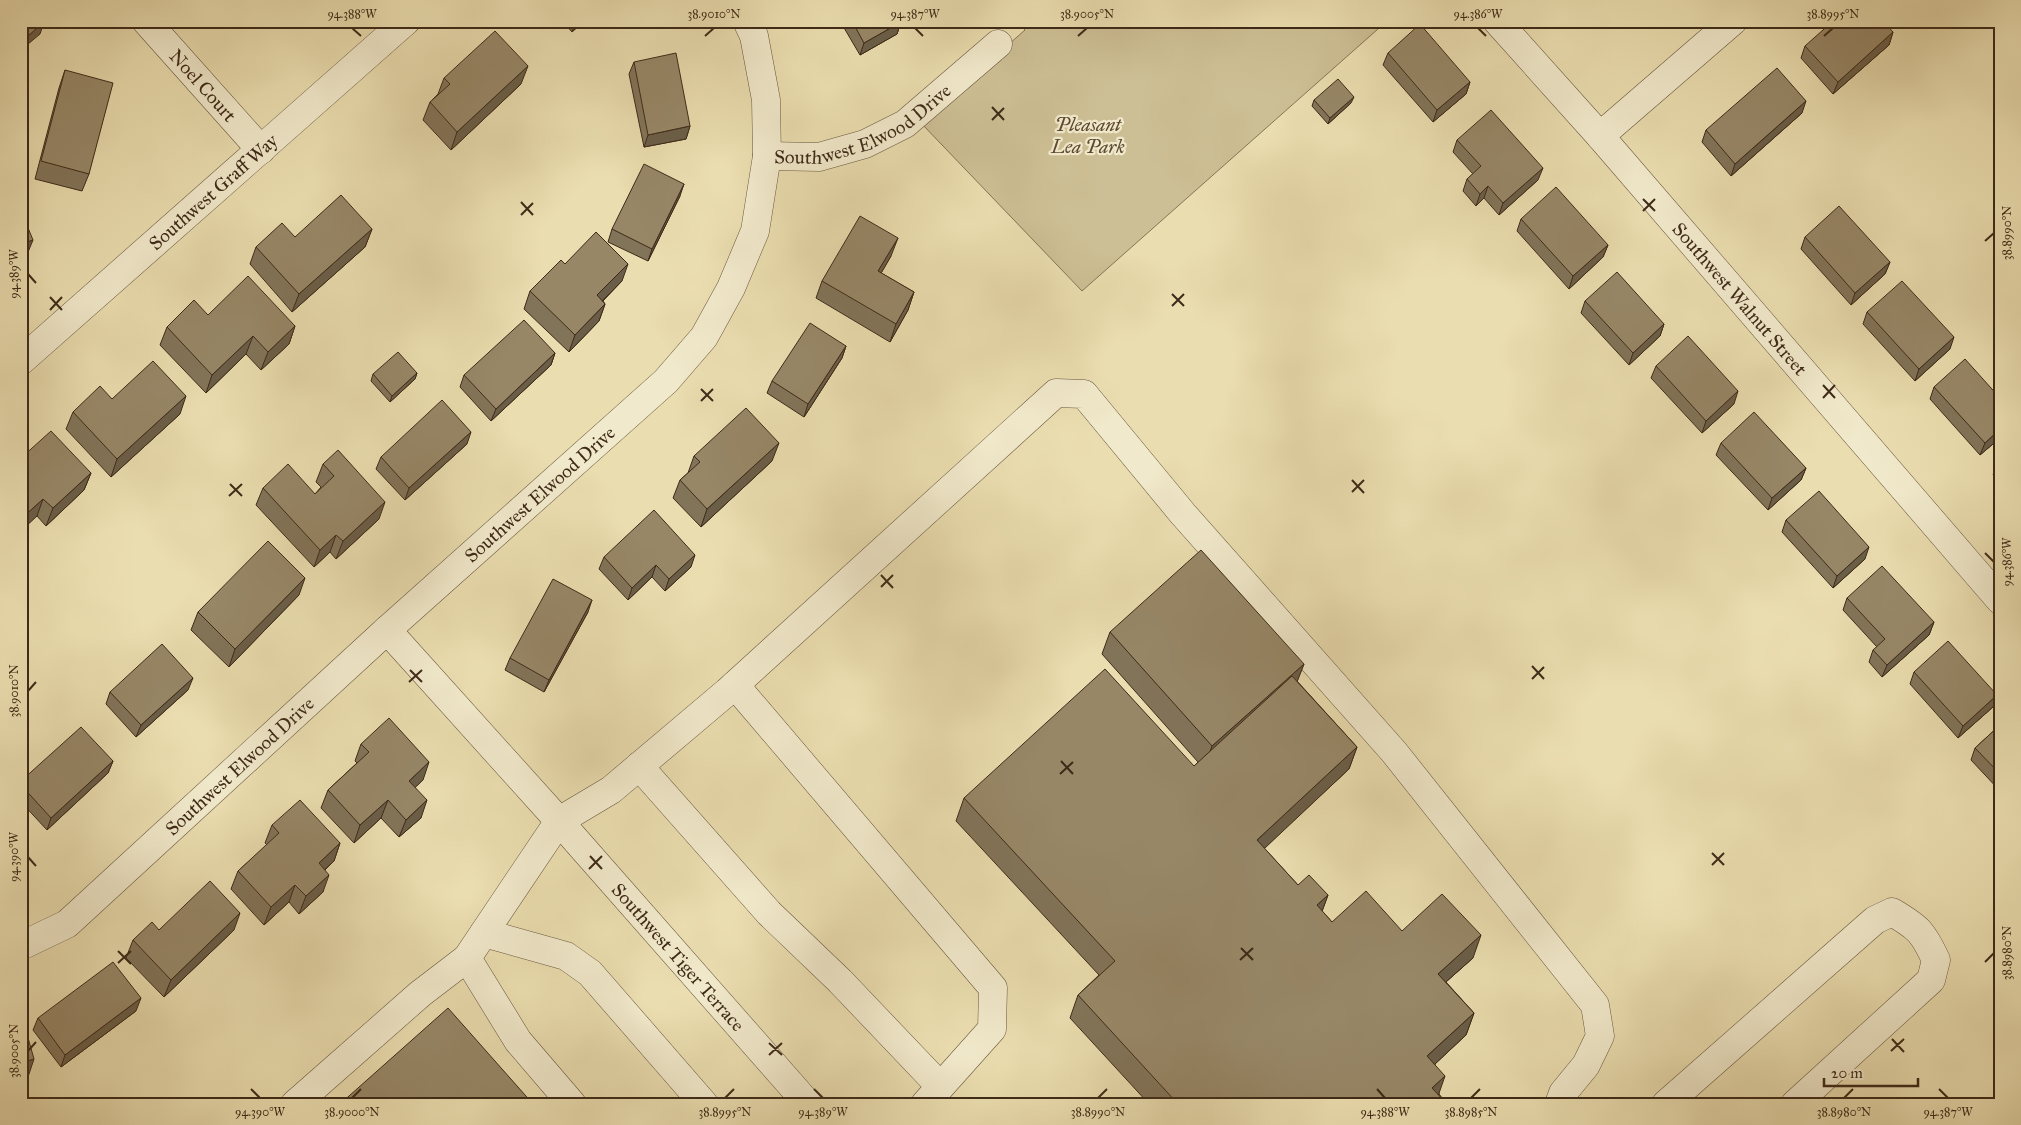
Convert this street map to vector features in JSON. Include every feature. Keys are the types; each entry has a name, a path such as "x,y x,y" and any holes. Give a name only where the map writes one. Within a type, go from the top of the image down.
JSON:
{"street":[{"name":"Noel Court","path":"146,21 261,150"},
{"name":"Southwest Graff Way","path":"21,361 406,21"},
{"path":"747,21 754,36 766,100 767,156"},
{"name":"Southwest Walnut Street","path":"1497,21 1600,136 2000,600"},
{"path":"1600,136 1733,21"},
{"name":"Southwest Elwood Drive","path":"21,946 67,924 387,630 666,381 704,337 731,288 755,231 767,156 819,157 865,144 905,124 998,44"},
{"path":"295,1104 420,994 467,958 559,821 611,790 735,685 1056,393 1084,394 1182,514 1394,752 1595,1005 1600,1036 1586,1065 1563,1093 1559,1104"},
{"name":"Southwest Tiger Terrace","path":"387,630 559,821 808,1104"},
{"path":"639,766 769,913 840,981 932,1095 992,1029 993,988 735,685"},
{"path":"1666,1104 1875,920 1892,912 1910,923 1925,936 1936,960 1931,980 1795,1104"},
{"path":"484,933 566,956 590,973 704,1104"},
{"path":"467,958 518,1041 572,1104"}],"green space":[{"name":"Pleasant Lea Park","path":"1018,21 1387,21 1082,291 920,122 1025,30"}],"building":[{"path":"21,21 44,21 44,22 21,42"},
{"path":"852,21 901,21 901,22 864,43"},
{"path":"1833,21 1883,21 1893,32 1838,82 1805,46"},
{"path":"1420,24 1470,82 1437,110 1388,53"},
{"path":"495,31 528,66 457,132 430,102 450,84 444,78"},
{"path":"676,53 690,126 648,135 634,62"},
{"path":"1777,68 1806,101 1735,164 1706,130"},
{"path":"65,70 113,83 89,174 41,161"},
{"path":"1338,79 1354,97 1330,118 1314,100"},
{"path":"1491,110 1543,168 1503,203 1488,186 1480,194 1467,179 1481,166 1457,140"},
{"path":"644,164 684,184 652,249 612,229"},
{"path":"1556,187 1608,245 1573,276 1521,219"},
{"path":"341,195 372,229 299,294 256,247 282,223 295,237"},
{"path":"1839,206 1890,262 1855,293 1805,237"},
{"path":"21,211 33,240 21,244"},
{"path":"860,216 898,238 878,271 914,292 896,324 822,281"},
{"path":"596,232 628,264 597,295 605,304 575,335 530,291 561,260 565,264"},
{"path":"1617,272 1664,324 1633,353 1585,301"},
{"path":"248,276 295,326 268,352 253,336 212,375 167,327 194,300 208,315"},
{"path":"1902,281 1954,337 1919,369 1867,312"},
{"path":"524,320 555,353 496,409 464,375"},
{"path":"810,323 846,346 808,404 772,381"},
{"path":"1688,336 1738,391 1706,421 1656,366"},
{"path":"398,352 417,373 392,396 373,374"},
{"path":"1965,359 2000,398 2000,429 1985,443 1934,387"},
{"path":"153,361 186,396 117,459 73,412 100,386 112,399"},
{"path":"442,400 471,432 409,488 381,457"},
{"path":"746,408 779,443 707,509 680,480 700,462 694,456"},
{"path":"1754,412 1806,468 1772,498 1721,443"},
{"path":"51,431 91,473 53,508 43,499 21,519 21,458"},
{"path":"338,450 385,502 343,541 336,535 320,550 263,488 288,464 315,494 334,476 323,464"},
{"path":"1819,491 1869,547 1837,576 1786,520"},
{"path":"654,510 695,555 669,579 656,565 632,588 604,557"},
{"path":"268,541 305,578 235,649 198,612"},
{"path":"1201,550 1304,664 1212,746 1110,632"},
{"path":"1882,566 1934,622 1887,665 1873,650 1885,639 1847,598"},
{"path":"553,579 592,600 549,680 510,658"},
{"path":"1948,641 1997,695 1963,726 1914,672"},
{"path":"162,644 193,678 141,725 110,692"},
{"path":"1105,669 1194,766 1292,676 1357,747 1257,840 1298,885 1309,875 1328,895 1317,905 1332,922 1366,891 1402,931 1442,894 1481,935 1438,974 1474,1013 1427,1056 1445,1076 1432,1088 1447,1104 1178,1104 1078,995 1115,961 964,798"},
{"path":"389,718 429,762 409,781 427,800 406,820 388,800 360,825 328,790 369,752 361,744"},
{"path":"2000,725 2000,774 1975,748"},
{"path":"81,727 113,761 51,818 21,785 21,781"},
{"path":"300,800 340,843 319,863 329,875 306,896 295,885 271,907 238,871 279,833 272,825"},
{"path":"210,881 240,913 171,980 133,940 152,922 159,930"},
{"path":"113,962 141,998 65,1055 38,1018"},
{"path":"448,1008 533,1104 340,1104"},
{"path":"21,1013 34,1059 21,1063"}]}
